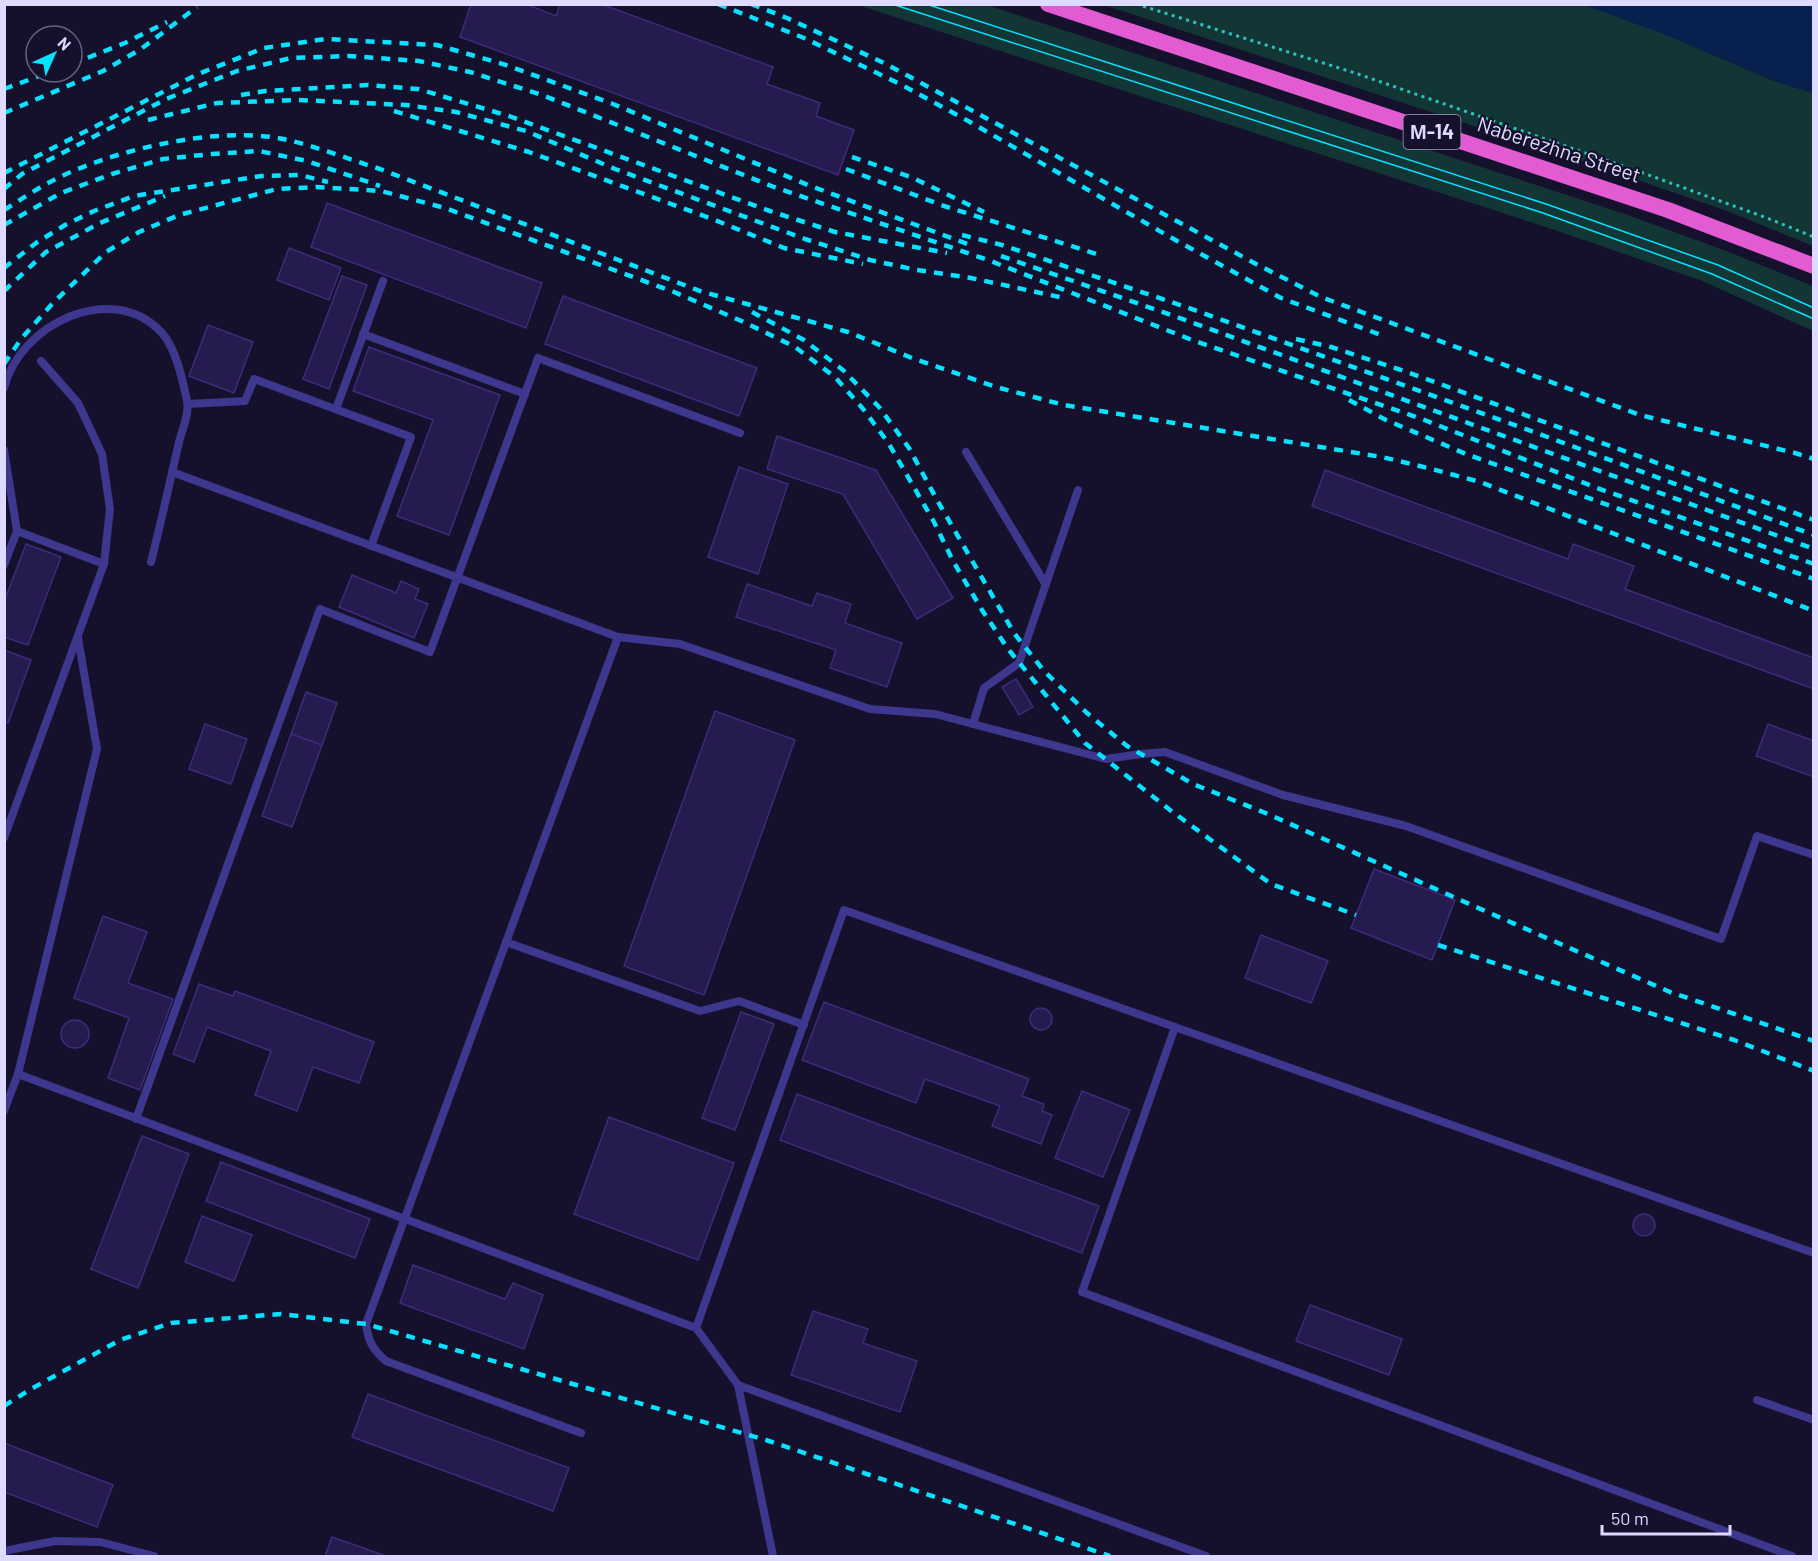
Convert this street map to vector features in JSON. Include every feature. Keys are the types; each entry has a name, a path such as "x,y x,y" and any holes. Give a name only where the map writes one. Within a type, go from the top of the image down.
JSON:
{"highway":[{"name":"Naberezhna Street","path":"1048,4 1668,210 1814,266"}],"lane":[{"path":"336,409 383,281"},
{"path":"4,388 7,377 21,353 40,333 60,320 82,312 106,309 130,311 148,321 164,335 174,353 188,404 151,562"},
{"path":"363,334 525,394"},
{"path":"136,1119 320,609 430,652 538,358 740,433"},
{"path":"4,838 104,564 110,510 102,454 78,403 41,361"},
{"path":"188,404 245,401 254,379 411,437 371,546"},
{"path":"4,450 17,531 4,565"},
{"path":"966,452 1046,585"},
{"path":"172,472 618,637 680,645 870,709 935,714 1106,759 1165,752 1283,795 1406,826 1721,939 1756,836 1814,855"},
{"path":"973,724 984,688 1019,663 1078,490"},
{"path":"17,531 104,564"},
{"path":"4,1111 18,1074 97,749 78,636"},
{"path":"581,1433 386,1361 375,1352 368,1339 366,1324 618,637"},
{"path":"696,1328 844,910 1814,1253"},
{"path":"506,942 700,1011 739,1002 804,1025"},
{"path":"1175,1027 1082,1292 1792,1557"},
{"path":"18,1074 696,1328 738,1385 772,1557"},
{"path":"738,1385 1206,1557"},
{"path":"1757,1400 1814,1420"},
{"path":"4,1551 55,1541 100,1542 154,1557"}],"path":[{"path":"1136,4 1369,78 1643,173 1814,237"}],"green space":[{"path":"858,5 987,5 1625,214 1813,286 1813,331 1700,280 1546,227"},
{"path":"1104,5 1585,5 1664,34 1774,81 1813,93 1813,246 1727,211 1623,175"}],"water":[{"path":"1585,5 1813,5 1813,93 1775,81 1664,34"}],"building":[{"path":"471,4 526,4 556,16 560,4 601,4 773,67 767,84 820,103 816,116 854,130 838,175 460,37"},
{"path":"327,203 542,283 526,328 311,247"},
{"path":"289,248 341,268 329,300 277,280"},
{"path":"342,276 367,285 329,389 303,379"},
{"path":"563,296 757,368 739,416 545,344"},
{"path":"208,325 253,342 234,393 189,376"},
{"path":"369,347 500,395 449,535 397,516 433,420 353,391"},
{"path":"777,436 876,470 953,598 917,619 843,494 767,469"},
{"path":"739,467 788,484 758,574 708,557"},
{"path":"1325,470 1568,559 1573,544 1634,566 1625,589 1814,658 1814,689 1312,506"},
{"path":"26,544 61,557 28,645 4,637 4,602"},
{"path":"352,575 396,593 401,581 419,589 415,599 428,604 414,638 339,607"},
{"path":"747,584 812,606 817,593 851,604 845,623 902,643 887,687 830,668 836,650 736,617"},
{"path":"4,650 31,660 8,723 4,722"},
{"path":"1016,679 1033,707 1019,715 1002,687"},
{"path":"306,692 337,703 322,745 291,734"},
{"path":"715,711 795,740 704,995 624,966"},
{"path":"205,724 247,739 231,784 189,769"},
{"path":"1768,724 1814,741 1814,777 1756,756"},
{"path":"291,734 322,745 292,827 262,816"},
{"path":"1374,869 1455,900 1432,960 1351,928"},
{"path":"103,916 147,932 128,983 173,999 140,1090 108,1078 129,1018 74,998"},
{"path":"1261,935 1328,961 1311,1003 1245,978"},
{"path":"199,984 233,996 235,991 374,1042 359,1083 313,1067 297,1111 255,1095 271,1051 207,1027 194,1062 173,1054"},
{"path":"824,1002 1029,1079 1022,1096 1044,1104 1042,1111 1052,1115 1041,1144 992,1126 1000,1106 925,1079 916,1103 802,1060"},
{"path":"1037,1008 1045,1008 1052,1015 1052,1023 1045,1030 1037,1030 1030,1023 1030,1015"},
{"path":"741,1012 774,1024 735,1130 702,1118"},
{"path":"75,1020 85,1024 89,1034 85,1044 75,1048 65,1044 61,1034 65,1024"},
{"path":"1082,1091 1130,1110 1103,1177 1055,1158"},
{"path":"797,1094 1099,1206 1082,1253 780,1140"},
{"path":"609,1117 734,1163 698,1260 574,1214"},
{"path":"142,1136 189,1154 138,1288 91,1269"},
{"path":"221,1162 370,1219 355,1258 206,1201"},
{"path":"1644,1214 1652,1217 1655,1225 1652,1233 1644,1236 1636,1233 1633,1225 1636,1217"},
{"path":"202,1216 252,1235 234,1281 185,1262"},
{"path":"413,1265 505,1299 513,1283 543,1295 524,1349 400,1303"},
{"path":"1310,1305 1402,1339 1389,1375 1296,1341"},
{"path":"813,1311 868,1329 863,1343 917,1361 900,1412 791,1375"},
{"path":"368,1394 569,1468 553,1511 352,1437"},
{"path":"4,1443 113,1485 97,1527 4,1492"},
{"path":"332,1537 386,1556 325,1556"}],"tram line":[{"path":"892,4 1543,213 1712,274 1814,319"},
{"path":"926,4 1546,204 1718,265 1814,308"}],"railway":[{"path":"718,4 804,38 902,85 1281,298 1381,335"},
{"path":"751,4 787,18 886,64 1321,297 1640,415 1814,459"},
{"path":"4,113 103,71 141,49 197,7"},
{"path":"84,59 125,43 167,22"},
{"path":"4,173 198,74 264,48 325,39 437,45 506,65 613,104 808,185 973,246"},
{"path":"4,189 22,174 166,99 237,71 291,58 349,56 419,61 470,72 542,95 774,187 988,260 1192,340 1422,419 1597,488 1814,564"},
{"path":"4,89 24,82"},
{"path":"241,95 265,91 368,85 418,89 509,116 767,210 835,232 947,253"},
{"path":"148,120 217,103 298,100 406,105 456,112 526,131 615,169 805,239 870,260 1064,298"},
{"path":"394,111 529,152 715,220 784,248 863,264"},
{"path":"4,210 42,186 72,171 131,151 195,138 226,135 283,139 380,169 700,291 848,332 912,358 996,387 1064,405 1382,457 1480,482 1814,611"},
{"path":"4,225 61,193 112,174 163,159 259,151 307,161 380,186"},
{"path":"852,157 911,177 984,212"},
{"path":"846,169 944,206 1103,256"},
{"path":"4,268 36,243 65,225 134,196 261,176 300,175 328,182"},
{"path":"4,364 21,339 52,304 106,252 139,232 179,215 277,189 317,187 381,191 445,208 674,292 795,347 835,377 864,410 889,444 934,522 953,561 1008,649 1085,743 1170,810 1271,884 1356,915"},
{"path":"4,291 46,252 100,223 165,196"},
{"path":"962,235 1002,245 1183,306 1814,535"},
{"path":"1001,256 1177,317 1814,549"},
{"path":"752,312 804,340 843,370 879,407 909,448 1014,633 1044,671 1087,713 1127,746 1193,784 1268,814 1670,992 1814,1041"},
{"path":"1296,339 1331,347 1407,372 1814,520"},
{"path":"1349,400 1386,420 1466,454 1814,579"},
{"path":"1438,945 1734,1040 1814,1071"},
{"path":"4,1406 120,1340 171,1323 281,1314 366,1324 766,1440 1110,1556"}]}
